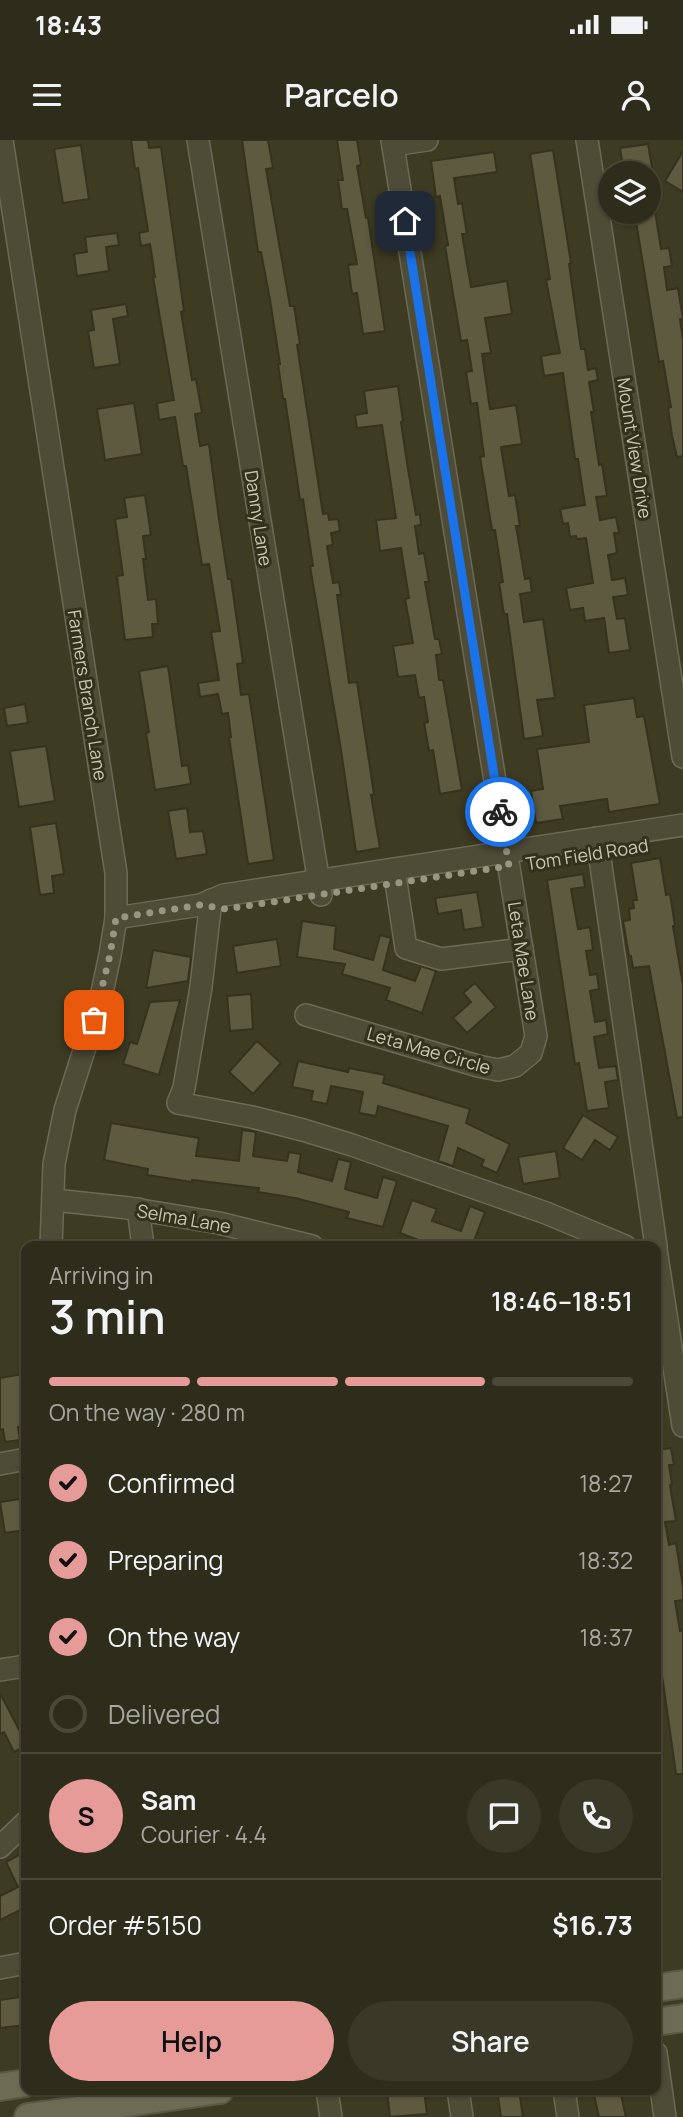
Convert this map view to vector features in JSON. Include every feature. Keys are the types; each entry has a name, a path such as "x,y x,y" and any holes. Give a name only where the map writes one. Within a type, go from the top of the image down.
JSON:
{"main road":[{"path":"661,1987 683,1984"},
{"path":"661,2021 683,2018"},
{"path":"0,2087 21,2084"},
{"path":"28,2117 112,2111 195,2095"}],"street":[{"name":"Farmers Branch Lane","path":"2,140 116,873 116,918 110,955 101,997 65,1110 54,1164 51,1241"},
{"name":"Danny Lane","path":"198,140 320,888"},
{"path":"392,143 427,140"},
{"name":"Mount View Drive","path":"587,140 683,757"},
{"name":"Leta Mae Lane","path":"392,143 536,1036"},
{"name":"Tom Field Road","path":"116,918 207,904 224,895 320,888 598,845 683,825"},
{"name":"Tom Field Road","path":"598,845 683,839"},
{"path":"598,845 654,1241"},
{"path":"395,876 406,948 441,959 522,949"},
{"path":"207,904 201,987 184,1088 178,1103 278,1124 352,1145 546,1213 613,1241"},
{"name":"Leta Mae Circle","path":"306,1015 498,1070 515,1066 531,1053 536,1036"},
{"name":"Selma Lane","path":"54,1200 138,1209 219,1223 292,1241"},
{"path":"138,1209 142,1241"},
{"path":"661,1285 683,1426"},
{"path":"0,1464 21,1460"},
{"path":"0,1670 21,1667"},
{"path":"0,1847 21,1827"},
{"path":"0,1968 21,1964"},
{"path":"661,2089 665,2117"},
{"path":"328,2095 331,2117"},
{"path":"459,2095 462,2117"},
{"path":"565,2095 568,2117"}],"building":[{"path":"131,140 148,140 149,148 161,147 184,311 181,312 192,380 196,379 202,413 195,414 200,446 209,444 243,663 237,664 241,695 249,694 274,860 248,864 229,737 228,713 222,714 218,694 200,697 198,683 219,680 211,632 220,631 209,564 202,565 175,417 159,420 157,403 174,400 150,244 141,246 139,233 148,231"},
{"path":"242,140 268,140 273,168 266,169 290,306 294,306 300,344 297,345 323,514 328,513 329,520 338,519 340,531 331,533 333,545 327,546 333,583 339,582 341,595 337,595 349,683 357,682 380,848 356,852 310,566 313,566 303,499 300,500 270,300 261,252 258,252"},
{"path":"337,140 357,140 361,165 357,166 368,218 385,331 363,334 357,293 352,294 348,265 357,264 347,209 342,209 338,180 343,180"},
{"path":"648,144 651,161 622,161 620,148"},
{"path":"81,145 89,199 63,203 54,149"},
{"path":"553,150 581,349 585,349 588,370 596,368 598,380 589,382 594,412 591,412 607,496 596,497 600,520 616,517 619,533 614,533 617,553 608,555 612,580 625,578 628,595 613,597 617,619 625,618 630,650 609,653 604,618 585,621 583,608 570,610 566,588 593,583 586,538 570,537 568,523 563,524 560,509 585,505 578,459 575,459 563,373 544,376 541,356 560,353 546,280 550,279 530,154"},
{"path":"683,151 683,192 665,181"},
{"path":"494,152 497,172 454,178 458,204 462,203 467,234 462,234 471,287 507,281 512,314 485,318 491,353 482,354 490,409 516,405 522,444 501,447 509,496 515,495 520,526 516,526 525,579 530,578 532,592 520,594 524,622 543,619 555,698 537,700 543,736 524,739 507,614 504,614 499,583 503,582 495,530 492,530 480,457 484,456 477,403 471,404 466,372 472,371 467,340 461,341 445,246 448,245 440,196 436,197 431,161"},
{"path":"636,224 657,224 661,249 669,248 672,266 664,267 667,290 678,288 683,319 680,319 683,340 683,456 677,457 663,361 659,362"},
{"path":"117,233 119,245 106,247 109,271 77,276 74,254 87,252 85,237"},
{"path":"126,304 128,316 113,319 120,364 94,368 88,331 94,330 91,310"},
{"path":"398,386 408,469 416,515 420,514 421,525 415,526 419,554 424,553 429,582 425,582 435,639 439,639 442,654 436,655 439,680 443,680 462,790 440,794 433,750 429,751 424,723 428,722 424,697 419,698 415,675 398,677 393,646 413,643 405,599 409,598 401,548 380,551 376,520 396,518 382,425 357,428 355,415 367,413 364,391"},
{"path":"134,403 142,454 105,460 97,409"},
{"path":"145,495 151,535 143,536 146,559 143,559 148,600 156,599 158,624 152,624 153,637 125,640 117,576 123,575 115,519 127,517 124,498"},
{"path":"168,666 182,766 188,765 191,784 155,790 139,671"},
{"path":"634,698 637,717 644,716 660,804 609,812 607,799 560,806 563,819 536,823 531,791 543,789 537,749 589,742 584,705"},
{"path":"25,704 28,723 7,726 4,708"},
{"path":"46,746 55,801 19,807 10,751"},
{"path":"187,808 190,832 203,831 207,854 176,859 168,811"},
{"path":"56,823 64,874 52,876 54,893 40,895 30,827"},
{"path":"660,858 666,895 670,894 683,985 683,1117 677,1118 649,966 633,968 623,921 630,920 629,909 634,908 633,900 637,900 631,863"},
{"path":"583,874 585,887 571,889 578,929 590,927 593,950 586,951 590,975 597,974 599,989 590,991 595,1022 606,1020 608,1034 594,1037 599,1068 616,1066 618,1080 605,1082 609,1108 587,1111 579,1063 575,1064 547,880"},
{"path":"477,892 483,927 464,930 461,910 438,914 435,898"},
{"path":"302,921 336,926 334,949 373,960 380,935 391,938 383,970 415,981 421,966 436,971 422,1013 386,1000 390,988 342,974 345,964 297,957"},
{"path":"277,939 281,966 237,973 233,946"},
{"path":"153,950 191,957 188,981 146,988"},
{"path":"475,983 496,1007 467,1033 453,1018 471,1002 463,993"},
{"path":"251,994 253,1029 230,1031 227,996"},
{"path":"180,1000 159,1075 123,1064 130,1042 137,1044 150,1002"},
{"path":"257,1041 281,1063 253,1094 229,1072"},
{"path":"298,1061 348,1072 349,1068 385,1075 383,1083 470,1109 466,1123 510,1144 497,1173 481,1166 484,1160 458,1148 453,1166 438,1161 448,1126 378,1106 376,1116 359,1113 363,1092 331,1086 327,1104 311,1101 313,1091 292,1087"},
{"path":"583,1115 618,1137 610,1150 595,1140 582,1160 563,1148"},
{"path":"111,1123 199,1138 196,1156 239,1161 242,1130 256,1132 253,1156 287,1161 289,1152 301,1154 298,1172 332,1181 338,1159 351,1162 345,1189 377,1198 383,1177 397,1181 383,1227 347,1218 349,1212 258,1192 259,1188 147,1175 148,1169 104,1160"},
{"path":"556,1151 560,1178 523,1184 518,1157"},
{"path":"412,1200 437,1209 432,1221 461,1231 470,1206 485,1212 474,1241 421,1241 400,1233"},
{"path":"21,1374 21,1427 18,1427 20,1440 5,1442 3,1429 0,1430 0,1378"},
{"path":"671,1448 674,1465 669,1465 676,1521 665,1522 669,1545 676,1543 683,1587 683,1600 675,1601 680,1631 683,1630 683,1774 676,1774 661,1668 661,1449"},
{"path":"21,1499 21,1531 5,1533 0,1502"},
{"path":"0,1693 21,1733 21,1748 14,1752 4,1732 0,1734"},
{"path":"21,1854 21,1910 0,1920 0,1896 18,1887 6,1862"},
{"path":"21,1997 21,2026 0,2028 0,2000"},
{"path":"388,2095 425,2095 427,2114 390,2117"},
{"path":"498,2095 520,2095 523,2117 501,2117"},
{"path":"594,2095 621,2095 626,2117 599,2117"}],"way so far":[{"path":"94,1020 116,918 200,905 226,909 509,866 500,812"}],"route":[{"path":"405,221 500,812"}]}
